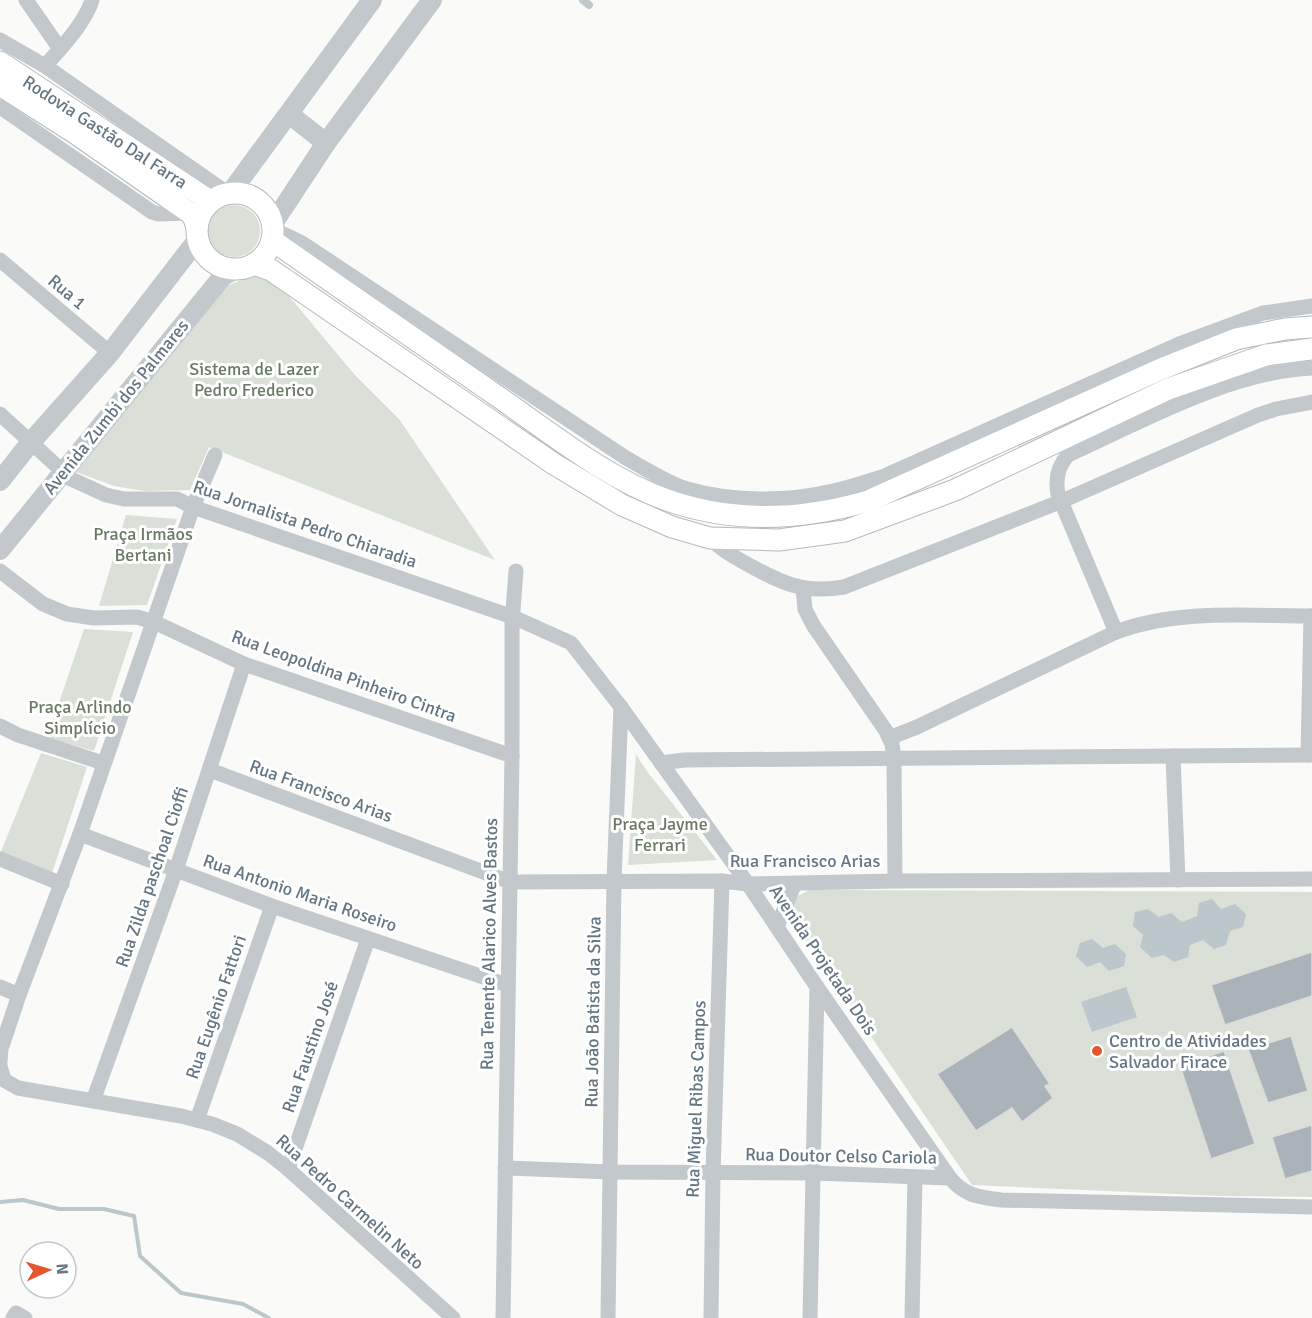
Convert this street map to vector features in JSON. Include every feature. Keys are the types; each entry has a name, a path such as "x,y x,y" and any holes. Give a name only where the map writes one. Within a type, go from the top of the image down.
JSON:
{"main road":[{"name":"Rodovia Gastão Dal Farra","path":"0,62 223,195"},
{"name":"Rodovia Gastão Dal Farra","path":"0,85 75,133 195,226"},
{"path":"245,266 268,249 272,231 267,211 261,204 245,194 223,195 199,217 195,226 201,249 215,264 271,270 554,464 622,505 672,527 710,538 778,540 845,531 955,489 1168,389 1266,355 1312,349"},
{"path":"272,231 565,443 622,479 666,500 718,513 766,517 808,514 835,511 868,501 1161,369 1236,339 1285,329 1312,327"}],"street":[{"path":"26,0 60,49"},
{"path":"45,66 89,9 92,0"},
{"path":"0,40 45,66 223,195 289,114 372,0"},
{"path":"432,0 326,143 272,231 302,243 616,452 660,478 686,488 708,494 747,499 794,498 832,492 882,477 1179,344 1263,313 1312,306"},
{"path":"0,107 152,212 195,226 110,353 31,442 0,481"},
{"path":"289,114 326,143"},
{"name":"Rua 1","path":"0,260 110,353"},
{"name":"Avenida Zumbi dos Palmares","path":"0,549 223,276 245,266"},
{"path":"1116,632 1058,494 1056,478 1064,459 1068,455 1196,398 1268,374 1312,368"},
{"path":"1196,398 1213,383 1222,370"},
{"path":"710,538 720,549 778,582 803,588 830,589 857,583 1062,501 1258,415 1312,402"},
{"name":"Rua Jornalista Pedro Chiaradia","path":"0,414 71,479 106,495 124,499 177,499 193,507 513,617"},
{"path":"1058,442 1112,435"},
{"path":"1,1069 1,1049 19,994 80,834 193,507 215,455"},
{"name":"Rua Tenente Alarico Alves Bastos","path":"503,1318 513,617 516,571"},
{"name":"Rua Leopoldina Pinheiro Cintra","path":"0,572 43,604 67,614 94,618 137,617 154,622 244,664 512,756"},
{"path":"803,588 805,609 813,626 889,738 894,758 895,881"},
{"path":"661,763 684,760 1310,755 1312,616 1180,616 1153,620 1116,632 917,727 889,738"},
{"name":"Avenida Projetada Dois","path":"513,617 571,643 621,707 748,884 950,1178"},
{"name":"Rua Zilda paschoal Cioffi","path":"93,1101 176,870 244,664"},
{"name":"Rua João Batista da Silva","path":"608,1318 614,880 621,707"},
{"path":"0,726 18,735 103,763"},
{"path":"1173,756 1178,880"},
{"name":"Rua Francisco Arias","path":"210,770 510,882 614,880 723,881 748,884 1312,879"},
{"name":"Rua Antonio Maria Roseiro","path":"80,834 272,906 507,985"},
{"path":"0,858 62,884"},
{"name":"Rua Miguel Ribas Campos","path":"711,1318 713,1173 723,881"},
{"path":"777,927 795,883"},
{"name":"Rua Eugênio Fattori","path":"197,1120 272,906"},
{"name":"Rua Faustino José","path":"288,1169 368,939"},
{"path":"0,987 19,994"},
{"path":"810,1318 817,987"},
{"name":"Rua Pedro Carmelin Neto","path":"1,1069 18,1088 197,1120 237,1134 268,1153 288,1169 453,1318"},
{"name":"Rua Doutor Celso Cariola","path":"505,1168 611,1172 814,1173 950,1178 960,1189 971,1194 1001,1200 1312,1207"},
{"path":"912,1318 915,1178"}],"green space":[{"path":"234,205 244,207 252,213 258,221 260,231 258,241 252,249 244,255 234,257 224,255 216,249 210,241 208,231 210,221 216,213 224,207"},
{"name":"Sistema de Lazer Pedro Frederico","path":"255,274 283,289 354,374 399,419 495,560 209,447 190,490 144,491 114,486 76,472 227,286"},
{"name":"Praça Irmãos Bertani","path":"126,515 177,519 147,605 99,606"},
{"name":"Praça Arlindo Simplício","path":"84,629 133,632 94,751 47,738"},
{"path":"41,753 87,767 52,873 0,854"},
{"name":"Praça Jayme Ferrari","path":"636,754 646,770 717,860 628,865"},
{"name":"Centro de Atividades Salvador Firace","path":"810,890 1312,892 1312,1197 1221,1196 972,1185 790,917 791,902"}],"shaded area":[{"path":"1212,899 1221,909 1235,904 1246,914 1243,927 1230,931 1226,945 1214,949 1203,940 1190,945 1188,957 1174,962 1164,955 1152,958 1140,947 1143,935 1133,926 1135,912 1148,909 1159,917 1171,913 1182,922 1197,916 1199,903"},
{"path":"1092,939 1103,948 1115,944 1126,954 1124,966 1109,971 1100,962 1087,967 1076,956 1080,943"},
{"path":"1126,987 1137,1017 1092,1032 1081,1002"}],"building":[{"path":"1312,952 1312,996 1225,1025 1211,985"},
{"path":"1012,1027 1050,1084 1045,1086 1053,1098 1022,1122 1012,1108 976,1131 937,1074"},
{"path":"1291,1036 1308,1091 1268,1103 1248,1049"},
{"path":"1224,1051 1255,1144 1211,1159 1180,1066"},
{"path":"1312,1125 1312,1171 1285,1179 1272,1137"}],"waterway":[{"path":"0,1202 23,1200 59,1209 104,1209 134,1216 140,1256 181,1293 243,1304 269,1318"}],"place":[{"name":"Centro de Atividades Salvador Firace","path":"1097,1051"}]}
